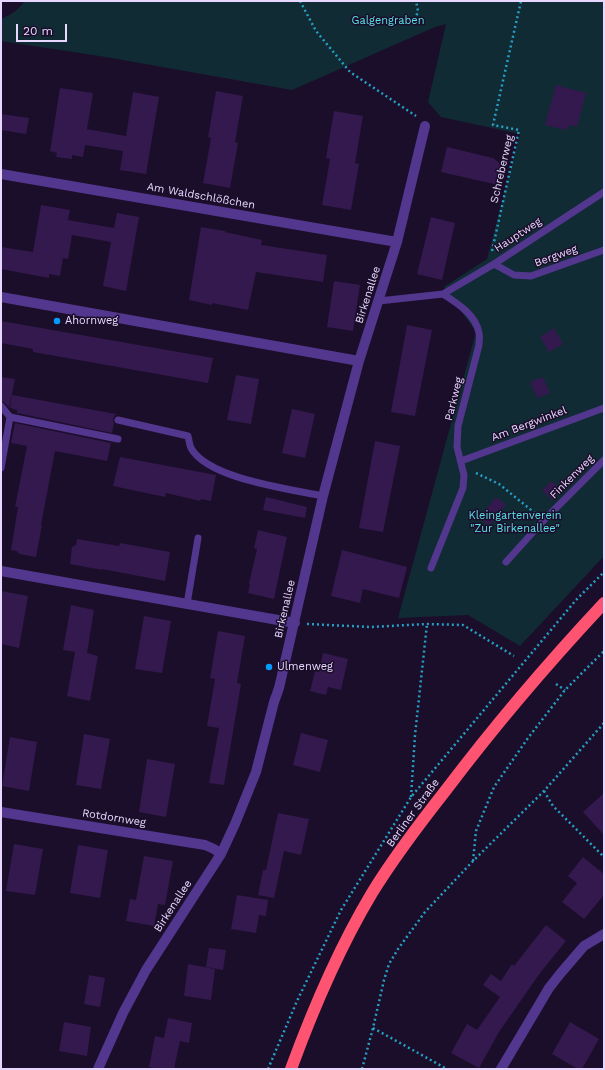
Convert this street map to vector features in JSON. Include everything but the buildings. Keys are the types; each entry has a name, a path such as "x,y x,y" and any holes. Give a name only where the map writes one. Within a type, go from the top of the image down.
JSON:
{"highway":[{"name":"Berliner Straße","path":"291,1069 326,982 372,893 433,807 478,748 567,643 604,603"}],"street":[{"name":"Birkenallee","path":"98,1069 122,1013 146,970 221,854 245,801 256,772 295,623 323,496 359,361 398,242 425,126"},
{"name":"Am Waldschlößchen","path":"1,174 398,242"},
{"path":"1,297 359,361"},
{"path":"1,571 295,623"},
{"name":"Rotdornweg","path":"1,812 205,846 214,849 221,854"},
{"path":"501,1069 560,974 584,946 604,934"}],"lane":[{"name":"Hauptweg","path":"443,294 491,266 604,192"},
{"name":"Bergweg","path":"491,266 514,275 531,276 604,250"},
{"path":"379,302 443,294"},
{"name":"Parkweg","path":"431,568 463,488 464,476 457,447 458,426 479,345 480,332 473,319 462,306 443,294"},
{"path":"1,406 10,417 118,439"},
{"name":"Am Bergwinkel","path":"461,461 604,408"},
{"path":"1,468 10,417"},
{"path":"118,420 188,436 190,447 202,460 223,472 243,479 323,496"},
{"name":"Finkenweg","path":"506,562 544,520 604,460"},
{"path":"187,604 198,538"}],"path":[{"path":"300,1 316,31 350,72 418,118"},
{"path":"415,20 418,11 416,1"},
{"name":"Schreberweg","path":"491,266 519,130 493,125 521,1"},
{"path":"461,461 471,471 499,484 544,520"},
{"path":"307,624 371,627 428,624 463,625 514,656"},
{"path":"411,797 415,735 428,624"},
{"path":"473,861 476,831 494,787 528,738 565,690 604,650"},
{"path":"556,684 565,690"},
{"path":"362,1069 384,980 389,964 398,949 425,912 473,861 544,791 604,723"},
{"path":"544,791 553,806 604,857"},
{"path":"373,1028 447,1069"}],"green space":[{"name":"Kleingartenverein \"Zur Birkenallee\"","path":"25,1 604,1 604,556 520,646 468,615 398,618 476,332 444,287 487,259 520,134 441,117 428,102 446,24 435,27 292,90 106,57 1,41 1,19 14,12"}],"place":[{"name":"Ahornweg","path":"57,321"},
{"name":"Ulmenweg","path":"269,667"}],"park label":[{"name":"Galgengraben","path":"388,21"}]}
